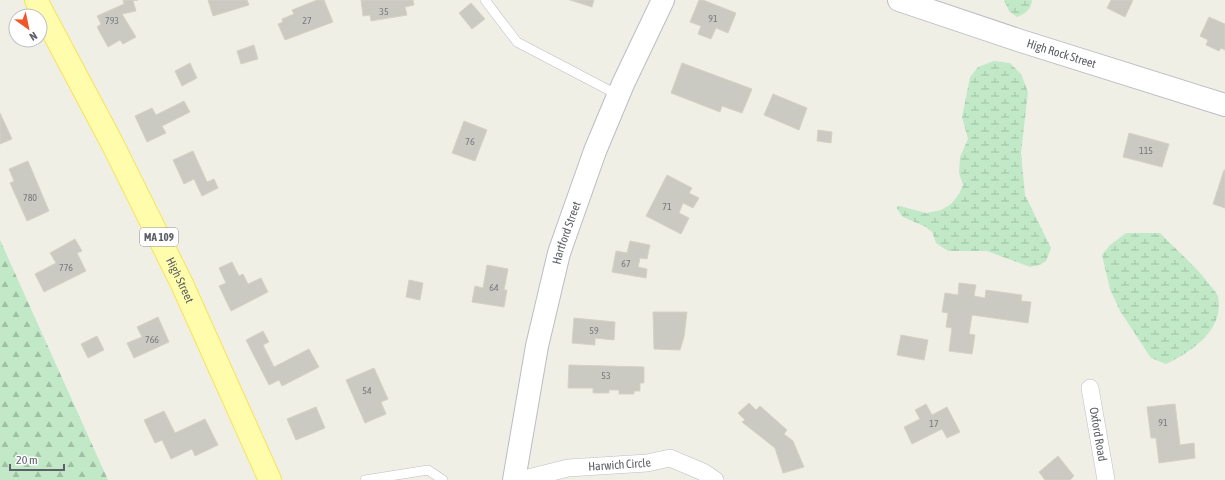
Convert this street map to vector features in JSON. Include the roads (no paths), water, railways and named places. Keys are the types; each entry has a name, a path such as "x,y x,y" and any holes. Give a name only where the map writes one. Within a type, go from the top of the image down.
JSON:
{"main road":[{"name":"High Street","path":"36,0 112,142 182,284 270,480"}],"street":[{"name":"Hartford Street","path":"514,480 537,346 559,253 595,151 618,95 664,0"},
{"name":"High Rock Street","path":"899,0 1225,105"},
{"name":"Oxford Road","path":"1090,388 1106,480"},
{"name":"Harwich Circle","path":"520,480 568,468 647,463 670,458 703,472 715,480"}],"lane":[{"path":"485,0 517,42 618,95"},
{"path":"365,480 428,470 443,480"}]}
